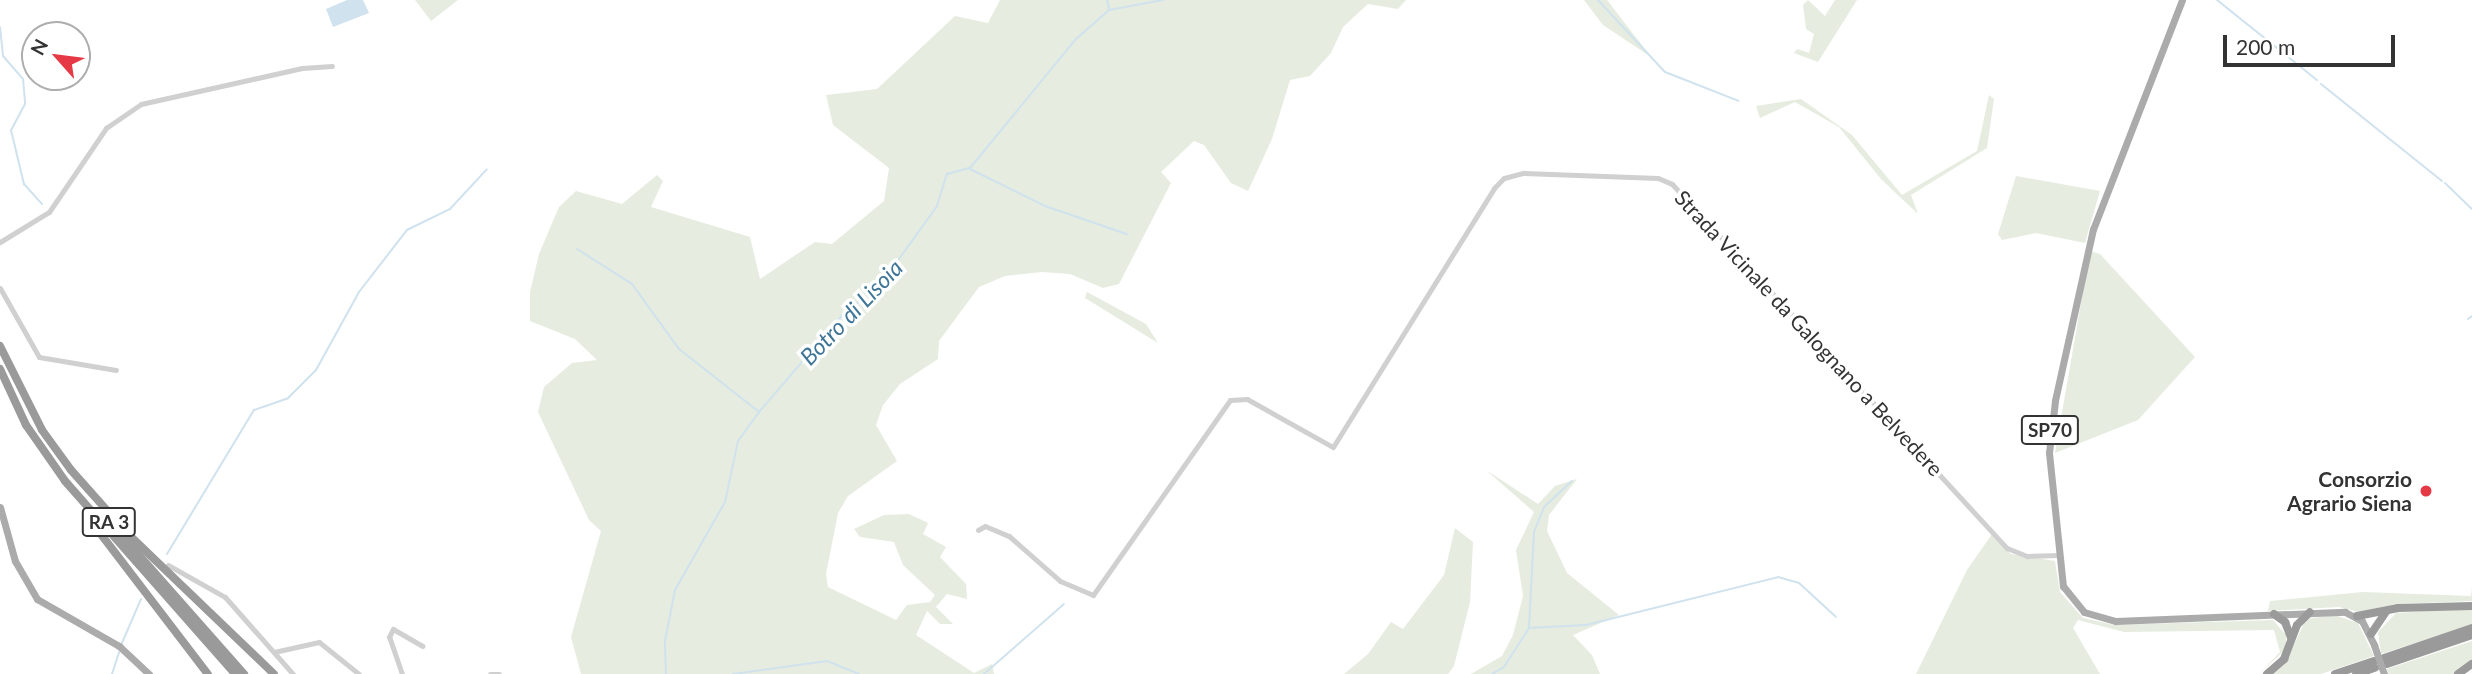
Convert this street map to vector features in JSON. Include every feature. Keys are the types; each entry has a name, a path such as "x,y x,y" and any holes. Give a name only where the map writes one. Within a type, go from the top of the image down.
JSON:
{"highway":[{"path":"0,346 42,430 71,470 128,534 274,674"},
{"name":"RA 3","path":"0,352 35,427 65,470 244,674"},
{"name":"RA 3","path":"0,369 10,393 65,481 235,674"},
{"path":"10,393 18,421 40,456 208,674"},
{"path":"2357,616 2392,609 2472,606"},
{"path":"2371,634 2392,609"},
{"path":"2267,674 2283,661 2291,639 2311,612"},
{"path":"2274,614 2285,622 2291,639"},
{"path":"2472,628 2386,661 2472,635"},
{"path":"2335,674 2375,664 2357,674"},
{"path":"2458,674 2472,664"}],"main road":[{"name":"SP70","path":"2182,0 2089,245 2051,424 2059,555 2068,595 2099,619 2311,612 2357,616"},
{"path":"0,507 15,561 37,599 119,646 149,674"},
{"path":"2357,616 2371,634 2384,674"}],"street":[{"path":"0,242 49,212 106,128 141,104 302,68 332,66"},
{"name":"Strada Vicinale da Galognano a Belvedere","path":"978,530 985,526 1009,536 1060,581 1093,595 1230,400 1247,399 1333,447 1494,188 1504,178 1523,173 1658,178 1672,184 2007,548 2027,556 2059,555"},
{"path":"0,288 39,356 116,370"},
{"path":"168,565 225,597 293,674"},
{"path":"402,674 389,637 393,629 423,646"},
{"path":"274,652 320,642 359,674"},
{"path":"490,674 499,674"}],"shaded area":[{"path":"415,0 458,0 431,21"},
{"path":"1000,0 1406,0 1398,9 1368,4 1343,27 1331,53 1310,76 1290,80 1272,139 1248,191 1231,183 1204,145 1194,141 1161,172 1171,183 1119,284 1103,288 1070,274 1042,272 1005,276 979,287 939,341 938,359 900,384 883,405 876,425 897,461 848,496 838,513 826,574 828,587 896,620 907,605 930,602 935,595 903,565 894,542 860,537 854,529 884,515 909,514 928,523 923,534 946,547 940,557 966,584 967,599 947,594 936,607 953,624 940,624 927,611 916,635 974,673 992,664 994,674 581,674 571,637 601,531 589,520 538,412 544,387 572,363 597,360 575,339 530,321 530,292 539,254 559,207 576,191 622,204 657,175 663,181 651,207 750,237 760,279 815,242 832,244 884,201 889,168 833,125 826,95 877,89 955,16 988,23"},
{"path":"1584,0 1607,0 1651,57 1603,25"},
{"path":"1808,0 1825,16 1835,0 1857,0 1818,62 1794,53 1797,49 1809,53 1814,34 1806,29 1803,5"},
{"path":"1989,95 1994,99 1987,148 1911,195 1918,214 1881,179 1839,127 1795,102 1760,118 1756,106 1801,99 1852,135 1902,195 1977,151"},
{"path":"2016,176 2100,191 2085,243 2036,233 2002,240 1998,234"},
{"path":"2090,251 2100,254 2195,357 2138,420 2055,453"},
{"path":"1087,292 1146,324 1158,343 1085,298"},
{"path":"1486,470 1538,504 1555,486 1577,479 1549,515 1547,531 1567,573 1619,615 1573,635 1592,655 1600,674 1471,674 1502,656 1513,635 1523,596 1516,550 1534,512"},
{"path":"1455,528 1473,542 1470,602 1454,666 1448,674 1344,674 1368,654 1391,622 1403,629 1444,575"},
{"path":"1992,534 2011,554 2055,561 2060,592 2083,618 2114,625 2273,620 2286,635 2286,649 2259,674 2280,652 2274,630 2124,632 2078,620 2073,628 2100,674 1916,674 1967,570"},
{"path":"2472,588 2472,601 2397,604 2359,612 2339,607 2268,611 2270,601 2363,592 2471,596"},
{"path":"2472,608 2472,625 2381,654 2378,632 2396,613"},
{"path":"2334,615 2358,623 2374,656 2321,674 2273,674 2285,664 2306,619"},
{"path":"2472,641 2472,661 2453,674 2388,674 2387,669"}],"water":[{"path":"347,0 363,0 369,13 333,27 326,9"}],"waterway":[{"path":"1107,0 1109,9"},
{"name":"Botro di Lisoia","path":"666,674 665,641 675,590 725,502 738,441 759,412 851,305 871,298 937,206 947,174 970,168 1076,39 1109,10 1163,0"},
{"name":"Botro di Lisoia","path":"1598,0 1665,72 1739,101"},
{"path":"2217,0 2317,80"},
{"path":"0,27 3,56 23,79 25,104 11,130 24,184 42,204"},
{"path":"2321,84 2442,181"},
{"path":"167,554 254,410 288,398 316,370 359,292 407,230 450,209 487,169"},
{"path":"970,169 1045,206 1127,234"},
{"path":"2445,183 2472,209"},
{"path":"577,249 632,284 679,349 759,412"},
{"path":"2468,319 2472,316"},
{"path":"1492,674 1504,667 1529,628 1534,532 1544,507 1572,481"},
{"path":"1529,628 1586,625 1778,577 1799,583 1836,617"},
{"path":"122,643 141,599"},
{"path":"984,674 1064,604"},
{"path":"112,674 119,652"},
{"path":"733,674 827,661 860,674"}],"place":[{"name":"Consorzio Agrario Siena","path":"2426,491"}]}
